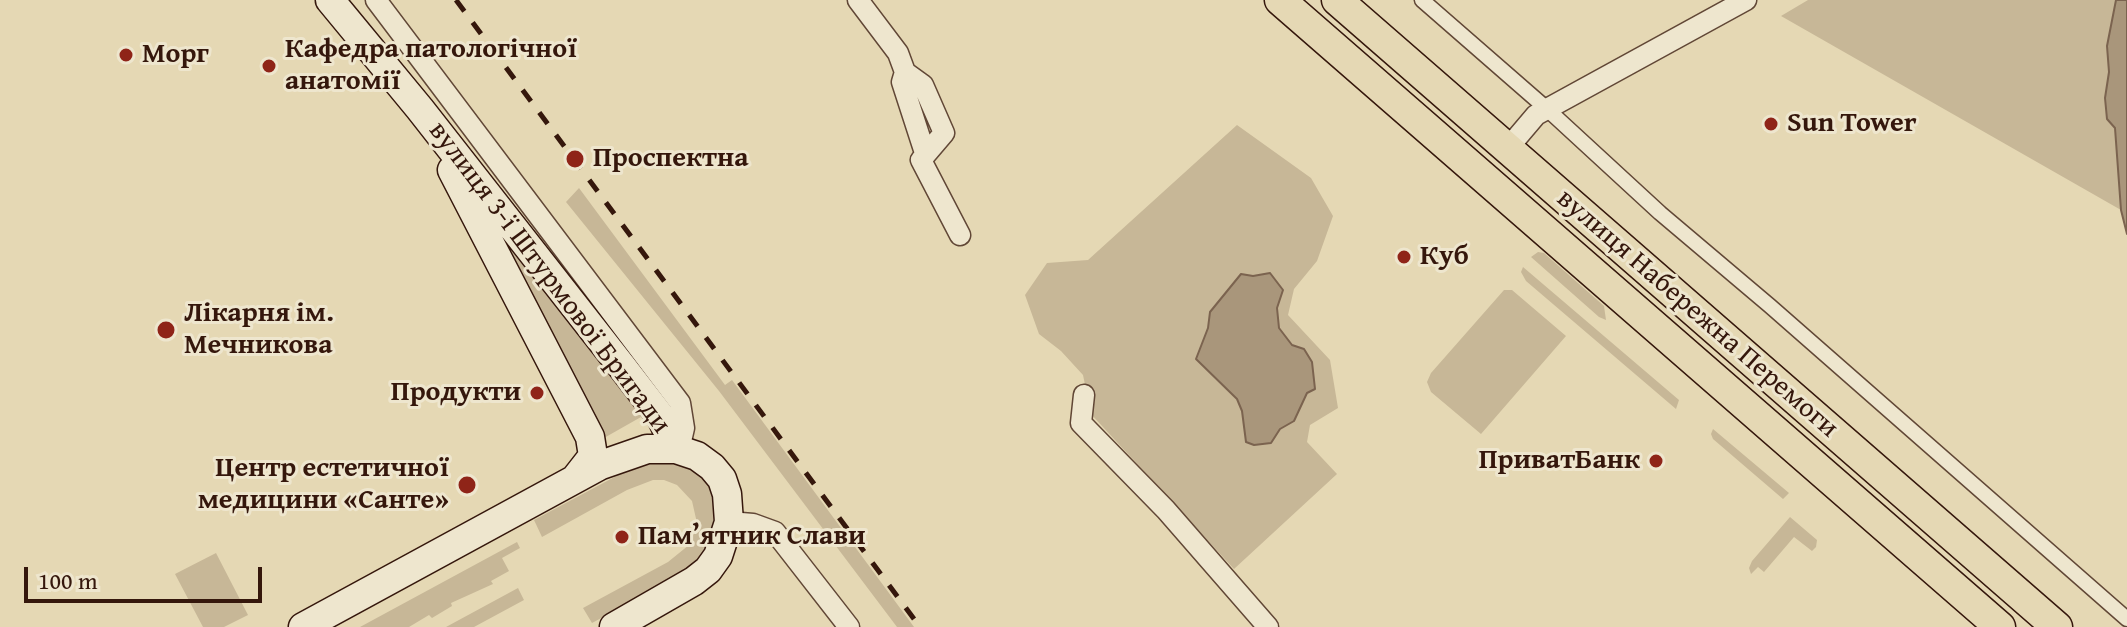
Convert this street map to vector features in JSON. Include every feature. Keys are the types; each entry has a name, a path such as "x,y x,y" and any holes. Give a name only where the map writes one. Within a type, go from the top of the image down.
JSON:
{"main road":[{"name":"вулиця 3-ї Штурмової Бригади","path":"330,0 420,109 661,417 677,450"},
{"name":"вулиця Набережна Перемоги","path":"1280,0 2000,627"},
{"name":"вулиця Набережна Перемоги","path":"1337,0 2057,627"},
{"name":"вулиця 3-ї Штурмової Бригади","path":"420,109 590,437 593,456 575,479"},
{"path":"1600,279 1625,250"},
{"path":"303,627 601,465 647,449 677,450 705,461 722,479 727,494 729,522 718,556 708,570 694,581 614,627"},
{"path":"1891,532 1916,504"}],"street":[{"path":"376,0 680,403 684,428 677,450"},
{"path":"858,0 898,53 905,72 923,85 944,133 923,157 960,235"},
{"name":"вулиця Набережна Перемоги","path":"1422,0 1660,213 2127,619"},
{"path":"1508,148 1536,115 1746,0"},
{"path":"1084,395 1081,423 1166,510 1268,627"},
{"path":"729,522 753,524 775,532 849,627"}],"shaded area":[{"path":"1808,0 2116,0 2107,46 2109,72 2105,98 2115,128 2121,210 1781,16"},
{"path":"2116,0 2127,0 2127,234 2121,210 2115,128 2107,119 2105,98 2109,72 2107,46"},
{"path":"1237,125 1311,178 1333,216 1317,261 1294,289 1288,315 1330,360 1338,408 1310,425 1307,442 1337,474 1234,569 1091,414 1083,375 1061,351 1039,334 1025,295 1047,263 1088,260","holes":["1270,273 1283,290 1277,308 1279,328 1292,345 1315,389 1307,393 1294,421 1246,442 1242,411 1237,399 1196,359 1208,328 1210,312 1253,276"]},
{"path":"579,188 725,385 732,380 914,627 897,627 719,391 566,202"},
{"path":"470,199 616,379 641,417 604,438"},
{"path":"1538,252 1544,253 1604,306 1606,320 1531,257"},
{"path":"1523,267 1679,400 1676,409 1526,281 1521,272"},
{"path":"1270,273 1283,290 1277,308 1279,328 1292,345 1304,349 1312,362 1315,389 1307,393 1294,421 1280,429 1271,443 1254,445 1246,442 1242,411 1237,399 1196,359 1208,328 1210,312 1241,274 1253,276"},
{"path":"1504,290 1512,290 1566,336 1481,434 1431,392 1427,382 1431,373"},
{"path":"1713,429 1789,493 1783,499 1713,439"},
{"path":"654,461 684,466 708,484 715,510 710,541 702,556 680,576 592,623 583,608 668,562 689,545 697,523 692,501 677,485 653,480 627,490 542,537 534,520 622,473"},
{"path":"1790,517 1817,540 1816,547 1812,551 1794,537 1764,572 1758,567 1751,574 1749,568 1752,561"},
{"path":"517,542 520,548 502,558 509,571 491,581 493,584 451,603 452,606 432,618 429,615 409,627 360,627"},
{"path":"216,553 248,615 224,627 203,627 175,574"},
{"path":"518,588 524,600 474,627 446,627"}],"railway":[{"path":"456,0 920,627"}],"place":[{"name":"Морг","path":"126,55"},
{"name":"Кафедра патологічної анатомії","path":"269,66"},
{"name":"Sun Tower","path":"1771,124"},
{"name":"Проспектна","path":"575,159"},
{"name":"Куб","path":"1404,257"},
{"name":"Лікарня ім. Мечникова","path":"166,330"},
{"name":"Продукти","path":"537,393"},
{"name":"ПриватБанк","path":"1656,461"},
{"name":"Центр естетичної медицини «Санте»","path":"467,485"},
{"name":"Пам’ятник Слави","path":"622,537"}]}
